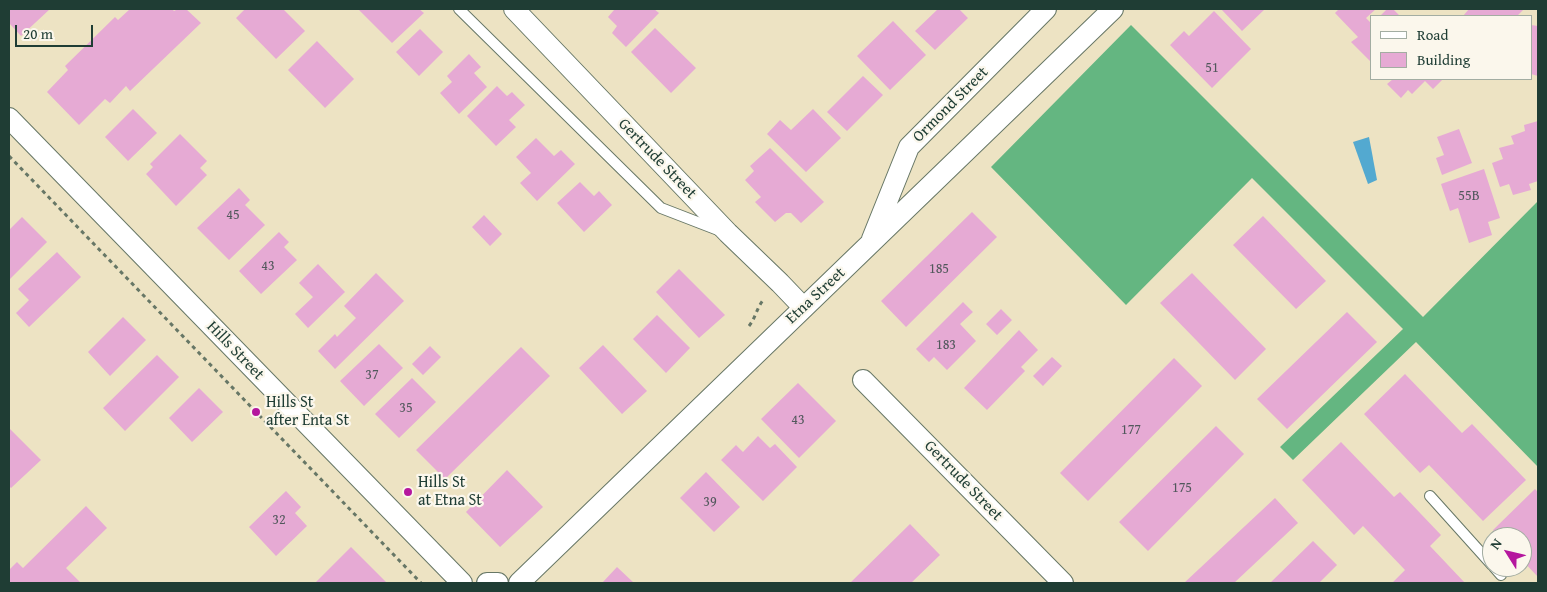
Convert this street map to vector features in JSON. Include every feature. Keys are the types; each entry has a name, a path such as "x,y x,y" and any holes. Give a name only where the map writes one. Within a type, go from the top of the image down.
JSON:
{"street":[{"name":"Gertrude Street","path":"514,9 728,233 780,282 802,308"},
{"name":"Ormond Street","path":"870,245 909,147 1046,9"},
{"name":"Etna Street","path":"519,583 1112,9"},
{"name":"Hills Street","path":"9,118 462,583"},
{"name":"Gertrude Street","path":"863,380 1063,583"},
{"path":"488,583 498,583"}],"lane":[{"path":"459,9 661,208 728,233"},
{"path":"1430,496 1482,554"}],"path":[{"path":"9,156 420,583"}],"green space":[{"path":"1131,25 1423,317 1538,201 1538,467 1416,342 1293,460 1280,447 1403,329 1252,178 1126,305 991,167"}],"water":[{"path":"1369,137 1377,180 1368,184 1353,142"}],"building":[{"path":"9,9 50,9 21,36 9,23"},
{"path":"130,9 172,9 174,11 186,9 201,23 130,91 126,86 110,103 105,99 79,125 47,92 68,70 65,66 115,17 118,20"},
{"path":"245,9 283,9 305,31 276,59 236,18"},
{"path":"358,9 419,9 424,13 392,43"},
{"path":"613,9 654,9 659,13 626,47 612,33 617,26 608,17"},
{"path":"938,9 959,9 968,18 935,50 915,31"},
{"path":"1221,9 1265,9 1242,31"},
{"path":"1339,9 1376,9 1366,18 1370,22 1370,61 1351,42 1358,37 1335,13"},
{"path":"1387,9 1393,9 1399,15 1381,15"},
{"path":"1469,9 1524,9 1518,15 1464,15"},
{"path":"1214,11 1251,49 1212,88 1170,45 1184,31 1189,36"},
{"path":"893,21 926,55 890,90 857,56"},
{"path":"1532,25 1538,26 1538,76 1532,74"},
{"path":"655,28 696,68 671,93 631,52"},
{"path":"420,29 443,52 419,76 396,52"},
{"path":"317,41 354,79 325,108 288,70"},
{"path":"469,54 481,67 474,73 487,87 459,114 440,93 452,82 447,76"},
{"path":"863,76 883,95 847,131 827,112"},
{"path":"1392,80 1442,80 1433,89 1425,81 1412,94 1408,90 1401,98 1387,84"},
{"path":"497,86 507,96 512,92 525,105 509,120 516,127 496,146 467,116"},
{"path":"133,109 157,133 128,161 105,137"},
{"path":"813,109 841,138 806,172 767,134 780,120 791,130"},
{"path":"1538,121 1538,181 1529,184 1531,190 1513,195 1509,184 1500,187 1492,163 1503,159 1499,148 1514,144 1511,136 1525,131 1524,125"},
{"path":"1459,129 1472,163 1442,175 1436,158 1444,155 1437,137"},
{"path":"180,134 207,161 200,168 207,175 176,206 146,174 153,167 150,164"},
{"path":"536,138 554,156 561,150 575,164 537,201 520,183 531,173 516,157"},
{"path":"770,148 824,202 801,223 791,213 786,213 775,222 755,202 761,197 745,180 754,171 750,166"},
{"path":"1484,169 1500,218 1488,222 1492,235 1469,243 1458,208 1450,211 1441,184"},
{"path":"580,182 594,196 599,191 612,205 584,232 557,203"},
{"path":"239,188 250,200 245,205 265,225 229,260 197,228"},
{"path":"972,212 997,237 906,327 881,301"},
{"path":"484,215 502,234 490,246 472,227"},
{"path":"1263,216 1326,281 1296,309 1233,245"},
{"path":"22,217 47,242 9,280 9,230"},
{"path":"279,232 289,242 284,247 297,260 261,294 239,271"},
{"path":"57,252 81,277 29,327 16,313 29,300 18,289"},
{"path":"318,264 345,292 308,328 295,314 313,297 299,283"},
{"path":"679,269 725,315 699,338 656,292"},
{"path":"376,273 404,301 335,369 318,351 335,334 337,337 356,318 344,306"},
{"path":"1192,273 1266,349 1235,380 1160,303"},
{"path":"963,302 973,312 960,324 976,341 947,370 934,357 929,362 916,349"},
{"path":"1001,309 1012,320 997,335 986,324"},
{"path":"1347,312 1377,342 1287,429 1257,399"},
{"path":"657,315 690,348 666,373 633,339"},
{"path":"123,317 146,340 110,376 88,352"},
{"path":"1019,330 1038,350 1021,367 1025,371 987,410 964,388"},
{"path":"379,344 403,368 364,406 340,381"},
{"path":"603,345 647,391 622,414 579,368"},
{"path":"430,346 441,357 423,375 412,364"},
{"path":"521,347 550,376 445,479 416,450"},
{"path":"157,355 179,377 125,431 103,408"},
{"path":"1052,357 1062,366 1043,386 1033,376"},
{"path":"1174,358 1202,386 1088,501 1060,473"},
{"path":"1405,374 1462,433 1472,424 1526,480 1483,521 1429,465 1420,473 1364,414"},
{"path":"412,378 436,402 399,438 375,414"},
{"path":"798,383 836,421 799,458 761,419"},
{"path":"199,388 223,412 192,442 169,418"},
{"path":"1216,426 1244,454 1148,551 1119,522"},
{"path":"9,428 41,460 11,488 9,486"},
{"path":"758,436 770,448 775,444 797,467 763,501 721,460 736,445 743,452"},
{"path":"1341,442 1394,497 1400,492 1441,535 1430,546 1465,583 1394,583 1405,570 1363,526 1354,535 1302,480"},
{"path":"507,470 543,507 500,547 466,512"},
{"path":"706,472 740,507 714,532 680,498"},
{"path":"1535,489 1538,492 1538,577 1532,571 1532,527 1496,527"},
{"path":"286,491 301,507 295,513 307,526 276,556 249,527"},
{"path":"1275,498 1298,523 1234,583 1184,583"},
{"path":"86,506 107,528 66,568 81,583 9,583 9,570 17,562 23,568"},
{"path":"910,524 940,555 911,583 850,583"},
{"path":"1313,541 1337,565 1319,583 1270,583"},
{"path":"351,547 387,583 315,583"},
{"path":"617,567 634,583 602,583"}],"place":[{"name":"Hills St after Enta St","path":"256,412"},
{"name":"Hills St at Etna St","path":"408,492"}]}
